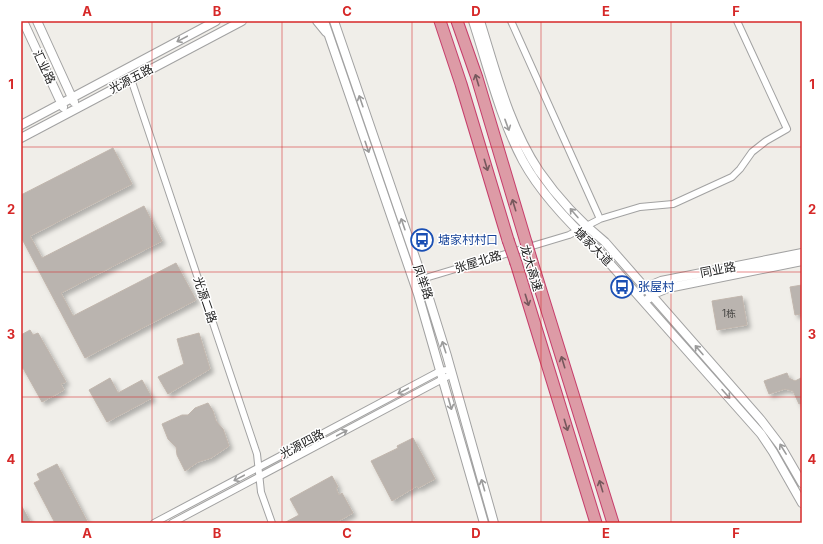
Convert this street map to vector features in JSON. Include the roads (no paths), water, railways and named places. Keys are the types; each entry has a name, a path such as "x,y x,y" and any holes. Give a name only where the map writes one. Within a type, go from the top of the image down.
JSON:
{"highway":[{"name":"龙大高速","path":"440,21 461,84 596,523"},
{"name":"龙大高速","path":"457,21 477,78 613,523"}],"street":[{"name":"汇业路","path":"23,21 61,104 67,113"},
{"name":"汇业路","path":"37,21 77,108"},
{"name":"光源五路","path":"21,125 216,21"},
{"name":"光源五路","path":"21,138 242,21"},
{"path":"317,21 332,43"},
{"name":"凤举路","path":"324,21 418,294 484,523"},
{"name":"凤举路","path":"334,21 422,279 451,373 494,523"},
{"name":"塘家大道","path":"473,21 507,126 524,163 551,200 576,230 597,249 761,434 802,503"},
{"name":"塘家大道","path":"480,21 504,96 530,155 539,171 586,227 605,242 646,288 768,429 780,445 802,483"},
{"path":"511,21 600,218"},
{"name":"张屋北路","path":"422,279 569,235 600,218 640,207 673,204 732,177 740,169 752,152 766,141 787,129 737,21"},
{"name":"光源二路","path":"131,79 257,454 261,492 272,523"},
{"name":"同业路","path":"638,295 646,288 666,280 802,253"},
{"name":"同业路","path":"644,302 668,288 802,261"},
{"name":"光源四路","path":"154,523 258,468 442,375 451,373"},
{"name":"光源四路","path":"172,523 442,375"}],"place":[{"name":"塘家村村口","path":"422,240"},
{"name":"张屋村","path":"622,287"}]}
